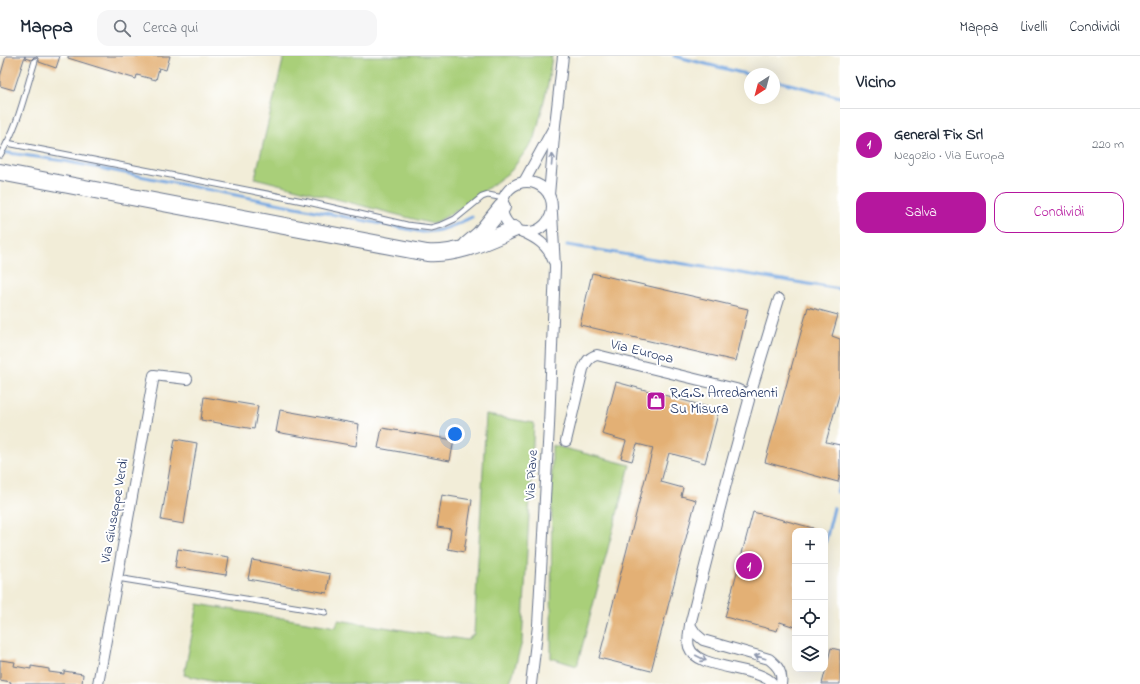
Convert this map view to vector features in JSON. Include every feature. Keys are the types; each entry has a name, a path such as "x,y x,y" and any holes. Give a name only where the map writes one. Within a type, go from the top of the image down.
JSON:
{"highway":[{"path":"0,172 421,252 440,254 461,250 518,230"},
{"path":"461,250 480,234 503,202"}],"street":[{"name":"Via Piave","path":"531,684 538,625 555,268 551,200 549,195 563,56"},
{"path":"524,182 555,125"},
{"path":"503,202 511,187 524,182 531,182 538,185 549,195"},
{"name":"Via Piave","path":"503,202 505,219 518,230 540,242 551,255 555,268"},
{"path":"518,230 530,232 537,230 544,226 552,213"},
{"path":"773,684 770,680 761,676 705,661 695,656 689,649 688,643 690,625 749,400 747,395 752,388 779,299"},
{"name":"Via Europa","path":"566,441 583,369 586,362 591,357 596,355 736,389 747,395"},
{"name":"Via Giuseppe Verdi","path":"98,684 154,375 187,379"},
{"path":"690,625 696,634 703,640 769,659 777,665 781,673 781,684"}],"lane":[{"path":"0,155 7,143 18,116 35,61"},
{"path":"7,143 308,202 407,225 431,228 455,219 482,197 488,195 503,202"},
{"path":"117,578 326,612"}],"green space":[{"path":"284,56 552,56 548,84 535,138 511,171 461,208 433,224 255,178"},
{"path":"486,415 534,423 522,642 509,684 225,684 184,675 198,604 336,627 338,620 467,640 474,634"},
{"path":"552,445 630,465 577,666 551,658"}],"building":[{"path":"6,56 25,56 14,90 0,86 0,77"},
{"path":"25,56 60,56 56,68 39,62 37,57 34,57 31,60 25,58"},
{"path":"68,56 170,56 166,70 159,68 156,80 137,75 136,79 68,58"},
{"path":"592,273 748,309 736,361 580,325"},
{"path":"808,307 838,315 832,336 840,339 840,392 826,442 840,445 840,474 838,482 765,462"},
{"path":"616,382 719,410 705,463 669,453 661,482 683,488 681,496 696,500 651,671 599,658 653,448 637,444 632,461 621,458 626,441 602,434"},
{"path":"204,397 258,406 254,429 201,420"},
{"path":"280,410 359,424 356,446 276,432"},
{"path":"382,428 454,440 450,461 378,448"},
{"path":"175,439 197,443 184,524 161,520"},
{"path":"442,495 472,500 464,552 448,549 451,529 437,527"},
{"path":"753,512 813,528 792,528 792,626 780,622 777,631 725,617"},
{"path":"178,549 229,557 226,575 175,567"},
{"path":"252,560 330,574 327,593 248,579"},
{"path":"831,648 840,650 840,684 822,684 825,672 828,672 828,660"},
{"path":"0,660 15,662 14,666 31,669 31,666 49,669 49,672 64,674 64,671 83,674 82,684 10,684 11,682 0,680"}],"waterway":[{"path":"674,56 744,74"},
{"path":"780,82 840,97"},
{"path":"2,152 64,161 422,232 442,229 472,217"},
{"path":"567,245 840,289"},
{"path":"837,492 840,481"},
{"path":"828,532 834,508"}],"place":[{"name":"R.G.S. Arredamenti Su Misura","path":"656,401"},
{"name":"General Fix Srl","path":"749,566"}]}
